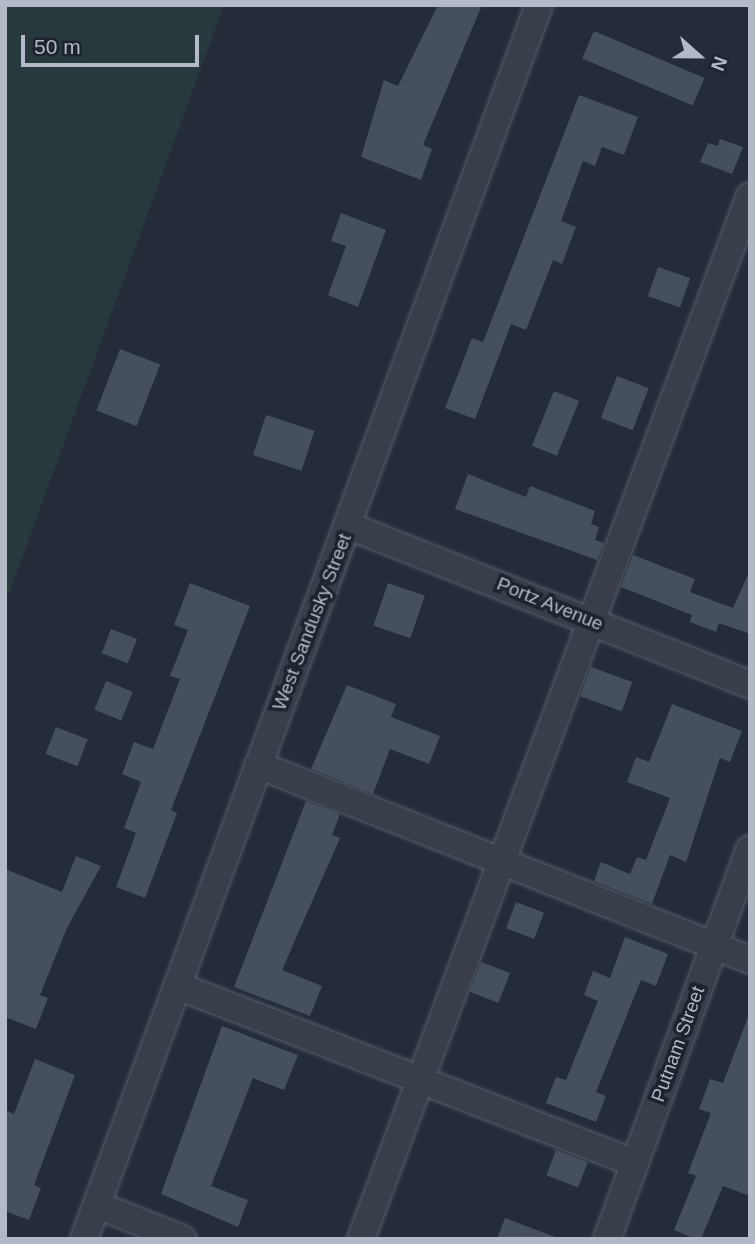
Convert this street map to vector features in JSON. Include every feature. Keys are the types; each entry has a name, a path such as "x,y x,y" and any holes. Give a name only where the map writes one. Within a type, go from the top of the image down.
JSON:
{"street":[{"name":"West Sandusky Street","path":"85,1239 539,5"},
{"path":"360,1239 498,862 750,196"},
{"name":"Portz Avenue","path":"349,526 750,685"},
{"path":"258,765 750,960"},
{"name":"Putnam Street","path":"607,1239 750,849"},
{"path":"178,986 635,1163"},
{"path":"97,1205 183,1239"}],"shaded area":[{"path":"5,5 224,5 9,594 5,592"}],"building":[{"path":"438,5 482,5 423,145 432,149 421,180 361,157 384,80 398,86"},
{"path":"594,31 704,78 693,106 582,59"},
{"path":"579,95 638,117 624,155 602,147 595,166 583,161 561,221 576,227 562,264 553,260 526,330 511,324 475,419 445,408 472,338 483,342"},
{"path":"720,139 743,147 732,174 700,162 708,143 718,146"},
{"path":"341,213 386,230 358,307 328,295 346,246 331,241"},
{"path":"658,267 690,278 680,307 648,296"},
{"path":"120,349 160,364 136,426 96,411"},
{"path":"617,376 649,388 633,430 601,418"},
{"path":"554,391 579,401 557,456 532,446"},
{"path":"266,415 315,431 302,471 253,455"},
{"path":"468,474 526,497 530,486 595,511 591,524 599,527 595,540 604,543 597,560 455,509"},
{"path":"633,555 695,579 690,592 733,608 750,570 750,634 719,623 716,632 690,622 692,615 621,587"},
{"path":"190,583 250,606 171,810 177,813 145,898 116,887 136,833 124,828 141,782 122,774 134,742 153,749 180,679 170,676 188,630 174,625"},
{"path":"388,583 425,596 410,638 373,626"},
{"path":"111,629 137,639 128,663 102,653"},
{"path":"591,667 632,682 622,711 580,696"},
{"path":"106,681 133,692 121,721 94,710"},
{"path":"347,685 396,704 391,717 440,736 429,764 390,749 373,794 311,769"},
{"path":"672,704 742,731 730,762 720,758 686,862 670,855 652,904 594,881 601,862 630,874 637,857 646,860 670,798 627,782 636,757 649,762"},
{"path":"56,727 88,739 77,766 46,754"},
{"path":"306,801 340,814 332,835 340,838 282,970 322,986 310,1016 234,987"},
{"path":"76,856 101,866 67,928 40,995 48,998 36,1029 5,1017 5,869 62,892"},
{"path":"516,902 544,913 534,939 506,928"},
{"path":"625,937 668,954 656,986 641,980 596,1092 606,1096 596,1122 546,1103 556,1077 566,1080 598,1001 584,995 593,971 610,978"},
{"path":"481,962 510,973 498,1003 470,992"},
{"path":"748,1017 750,1196 723,1186 701,1239 695,1239 674,1230 696,1176 688,1173 711,1113 699,1109 710,1079 723,1083"},
{"path":"222,1026 298,1055 284,1090 253,1078 211,1186 248,1200 238,1227 161,1194"},
{"path":"35,1059 75,1075 34,1185 41,1188 29,1220 5,1211 5,1110 14,1114"},
{"path":"556,1150 588,1162 578,1187 546,1175"},
{"path":"505,1218 555,1237 555,1239 497,1239"}]}
